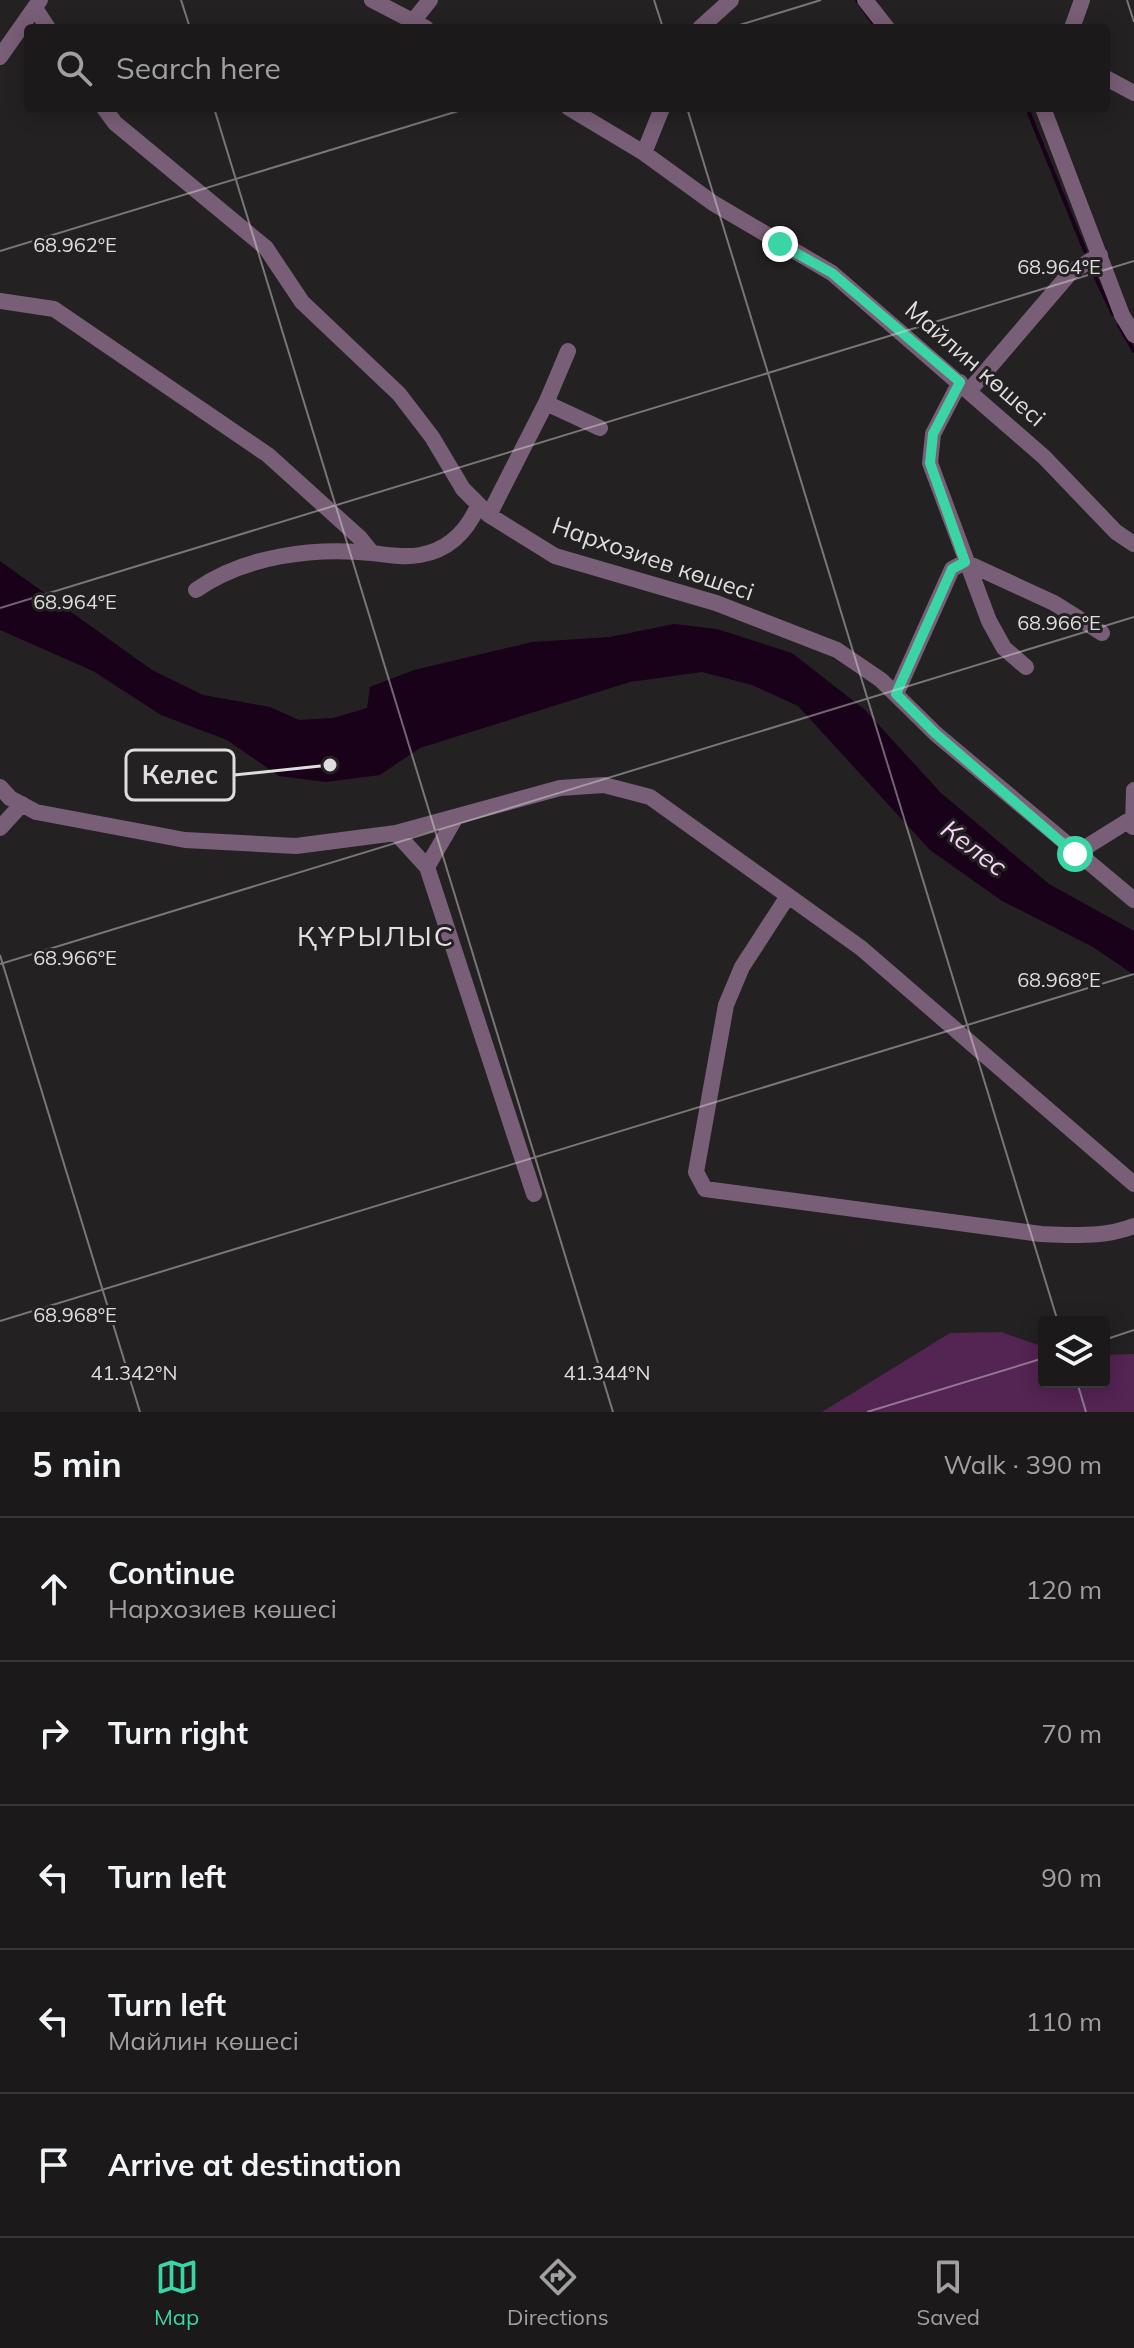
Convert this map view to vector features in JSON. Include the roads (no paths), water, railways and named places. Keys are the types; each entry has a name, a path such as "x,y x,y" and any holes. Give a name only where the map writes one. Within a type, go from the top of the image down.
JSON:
{"street":[{"path":"372,0 420,24 430,0"},
{"path":"704,24 731,0"},
{"path":"865,0 884,24"},
{"path":"1073,24 1082,0"},
{"path":"38,4 46,24"},
{"path":"0,57 38,4"},
{"path":"1110,80 1134,93"},
{"name":"Нархозиев көшесі","path":"107,112 115,123 266,248 302,302 399,394 484,511 555,556 716,603 837,650 896,694 936,734 1075,854 1134,900"},
{"name":"Майлин көшесі","path":"576,112 644,153 713,203 832,273 1044,457 1116,532 1134,544"},
{"path":"644,153 660,112"},
{"path":"1045,112 1122,315 1134,335"},
{"path":"1026,667 1004,648 965,562 930,463 933,434 964,386 1071,272 1100,255"},
{"path":"0,301 54,309 268,455 360,538 372,553"},
{"path":"196,590 239,566 273,558 372,553 422,555 444,546 467,531 484,511 546,403 568,351"},
{"path":"546,403 600,428"},
{"path":"965,562 1054,603 1102,633"},
{"path":"896,694 952,569 965,562"},
{"path":"0,787 36,812 185,840 296,846 396,833 560,788 604,785 650,797 861,948 1134,1184"},
{"path":"1075,854 1133,824 1134,790"},
{"path":"0,828 22,804"},
{"path":"427,867 456,817"},
{"path":"396,833 427,867 534,1194"},
{"path":"788,896 742,967 726,1005 696,1172 705,1189 1041,1234 1096,1235 1116,1233 1134,1226"}],"water":[{"name":"Келес","path":"0,561 152,670 203,695 270,707 299,720 333,718 367,708 370,687 414,670 532,642 610,637 674,624 717,629 792,653 865,710 941,793 1049,884 1134,931 1134,975 1093,947 1002,901 930,850 798,706 752,685 702,672 630,682 420,748 380,775 326,782 279,776 227,740 161,715 93,671 0,630"}],"waterway":[{"path":"857,0 874,24"},
{"path":"1029,112 1085,251"},
{"path":"1093,272 1113,314"},
{"path":"1119,325 1134,351"}],"place":[{"name":"Келес","path":"330,765"}],"district":[{"name":"ҚҰРЫЛЫС","path":"376,936"}]}
